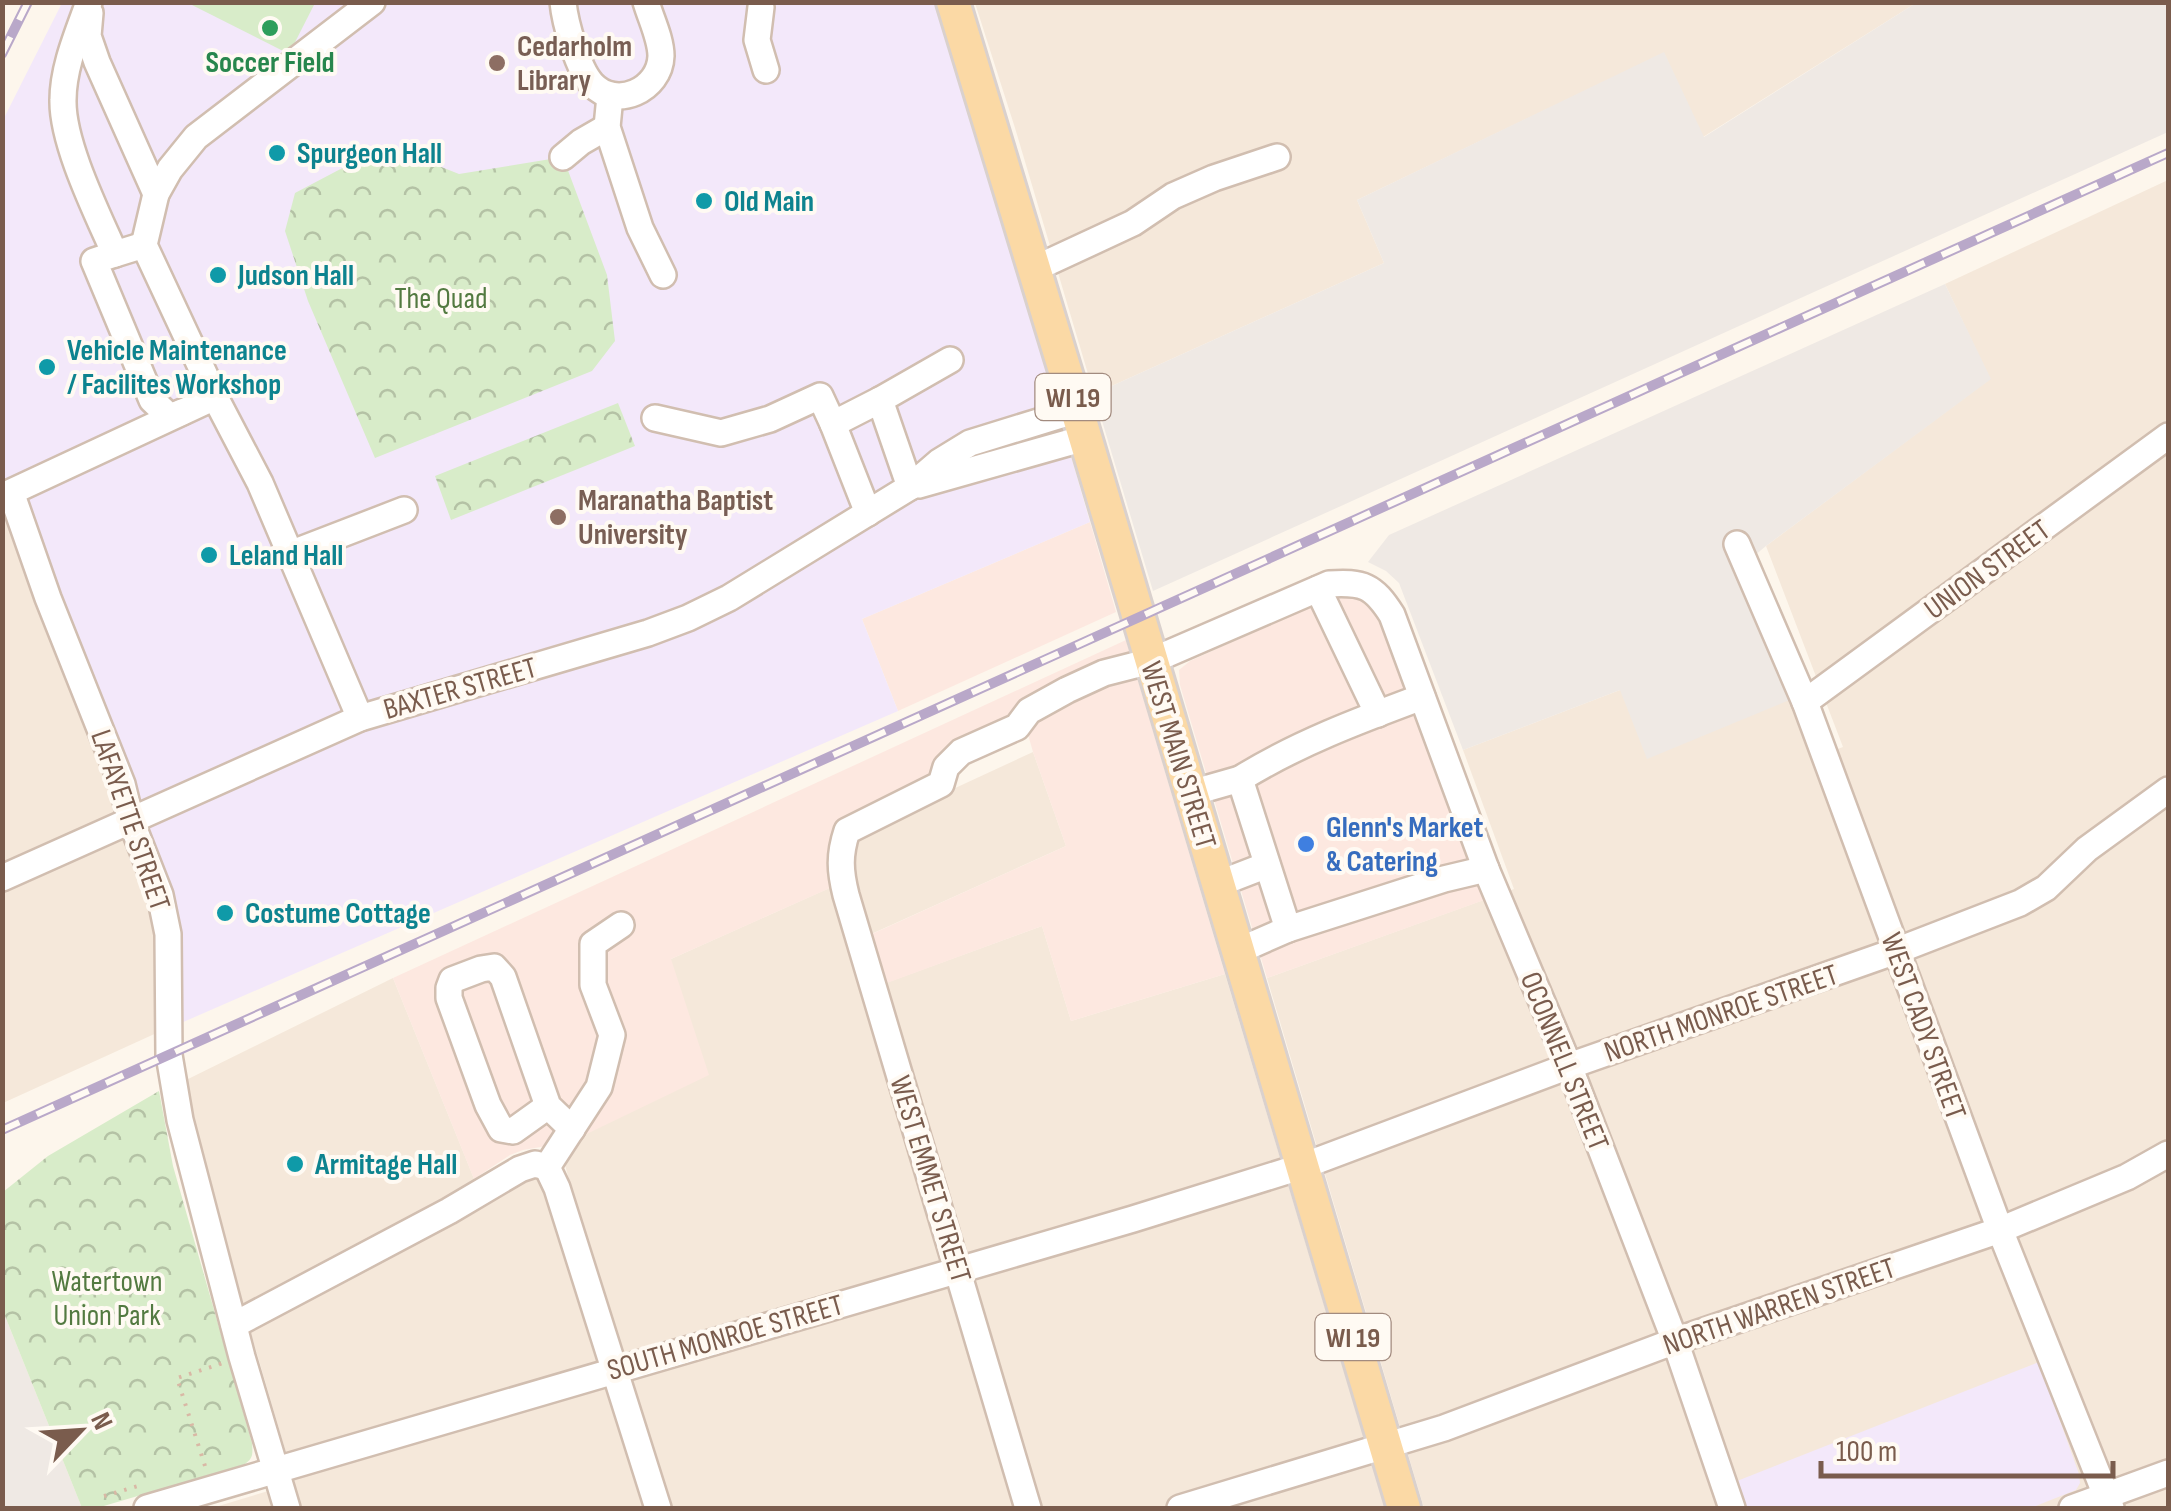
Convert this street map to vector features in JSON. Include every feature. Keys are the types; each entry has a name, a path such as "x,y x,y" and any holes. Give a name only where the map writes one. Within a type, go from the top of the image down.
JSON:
{"main road":[{"name":"WEST MAIN STREET","path":"953,2 1404,1508"}],"street":[{"path":"90,2 88,36 156,194"},
{"path":"90,2 74,44 63,96 64,129 114,254"},
{"path":"360,718 260,483 144,245 156,194 196,136 372,2"},
{"path":"563,2 584,72 599,90 610,96 636,92 655,78 660,66 661,51 646,2"},
{"path":"763,4 757,40 766,70"},
{"path":"610,96 607,127 640,228 663,275"},
{"path":"563,157 607,127"},
{"path":"1034,269 1133,224 1173,196 1277,157"},
{"path":"144,245 94,261 152,400 170,417 215,397"},
{"path":"832,424 950,360"},
{"path":"654,418 721,432 770,419 820,396 868,513"},
{"path":"880,400 910,488"},
{"name":"LAFAYETTE STREET","path":"170,417 11,492 48,598 122,784 131,821 167,920 169,1055 186,1148 287,1508"},
{"name":"BAXTER STREET","path":"2,878 360,718 688,618 730,598 910,488 1081,424"},
{"name":"UNION STREET","path":"1804,702 2168,436"},
{"path":"290,554 404,510"},
{"name":"WEST CADY STREET","path":"1737,544 1804,702 2000,1230 2108,1502"},
{"name":"OCONNELL STREET","path":"1318,589 1354,582 1372,589 1392,616 1486,869 1569,1066 1675,1341 1732,1508"},
{"path":"1151,660 1318,589 1378,714"},
{"name":"WEST EMMET STREET","path":"1028,1508 846,895 840,870 841,848 847,831 941,784 946,768 961,752 1017,727 1029,711 1067,690 1104,673 1151,660"},
{"path":"1190,793 1240,778 1422,696"},
{"path":"1240,778 1288,930"},
{"name":"NORTH MONROE STREET","path":"1303,1166 1569,1066 1896,951 2020,902 2046,888 2087,849 2168,790"},
{"path":"1218,884 1267,864"},
{"path":"1238,951 1288,930 1486,869"},
{"path":"547,1167 599,1087 612,1035 593,985 594,944 621,925"},
{"path":"548,1106 513,1130 501,1129 488,1106 449,998 452,980 494,967 504,977 548,1106 572,1128"},
{"name":"NORTH WARREN STREET","path":"1180,1508 1462,1422 1675,1341 2000,1230 2127,1176 2168,1154"},
{"path":"234,1324 449,1211 520,1169 535,1164 547,1167"},
{"name":"SOUTH MONROE STREET","path":"142,1497 276,1470 1303,1166"},
{"path":"547,1167 658,1508"},
{"path":"2072,1508 2108,1502 2168,1474"}],"path":[{"path":"205,1466 177,1378 242,1356"},
{"path":"104,1496 142,1497"}],"shaded area":[{"name":"Maranatha Baptist University","path":"62,3 940,3 1090,522 862,619 898,711 181,1023 180,969 3,485 2,122"},
{"path":"975,3 1916,3 1703,137 1664,53 1357,200 1384,263 1094,394"},
{"path":"1916,3 2168,3 2168,132 1153,591 1094,394 1384,263 1357,200 1664,52 1704,137"},
{"path":"2168,180 2168,1508 1424,1508 1267,978 1514,889 1463,750 1620,690 1792,699 1813,758 1843,747 1766,546 1990,379 1945,284"},
{"path":"1945,284 1991,379 1737,570 1792,699 1647,759 1620,690 1463,750 1399,583 1368,562 1389,535"},
{"path":"2,506 59,664 108,776 143,885 157,934 161,1031 3,1103"},
{"path":"1090,522 1116,612 898,711 862,619"},
{"path":"1344,591 1377,601 1487,899 1267,978 1180,685 1179,670 1190,661"},
{"path":"1126,640 1225,974 1071,1021 1042,926 887,983 872,934 1066,846 1027,731 834,834 827,863 830,888 671,959 709,1075 570,1142 510,1155 474,1179 393,978"},
{"path":"1033,752 1066,846 847,945 861,992 1042,926 1071,1021 1225,974 1385,1508 212,1508 295,1483 191,1129 182,1082 393,978 481,1196 539,1173 556,1212 576,1205 565,1165 566,1154 671,959 854,877 850,847 859,837 884,821"},
{"path":"3,1311 82,1508 3,1508"},
{"path":"2039,1362 2079,1474 2076,1490 2031,1508 1747,1508 1737,1481"}],"green space":[{"name":"Soccer Field","path":"188,3 315,3 289,54"},
{"name":"The Quad","path":"386,145 459,174 563,157 607,275 615,341 592,371 375,458 308,301 285,231 295,193"},
{"path":"618,403 635,446 451,520 435,476"},
{"name":"Watertown Union Park","path":"159,1091 173,1166 252,1454 243,1465 97,1508 82,1508 3,1311 3,1192 48,1156"}],"railway":[{"path":"2,54 28,2"},
{"path":"2,1130 2168,153"}],"place":[{"name":"Soccer Field","path":"270,28"},
{"name":"Cedarholm Library","path":"497,63"},
{"name":"Spurgeon Hall","path":"277,153"},
{"name":"Old Main","path":"704,201"},
{"name":"Judson Hall","path":"218,275"},
{"name":"Vehicle Maintenance / Facilites Workshop","path":"47,367"},
{"name":"Maranatha Baptist University","path":"558,517"},
{"name":"Leland Hall","path":"209,555"},
{"name":"Glenn's Market & Catering","path":"1306,844"},
{"name":"Costume Cottage","path":"225,913"},
{"name":"Armitage Hall","path":"295,1164"}]}
